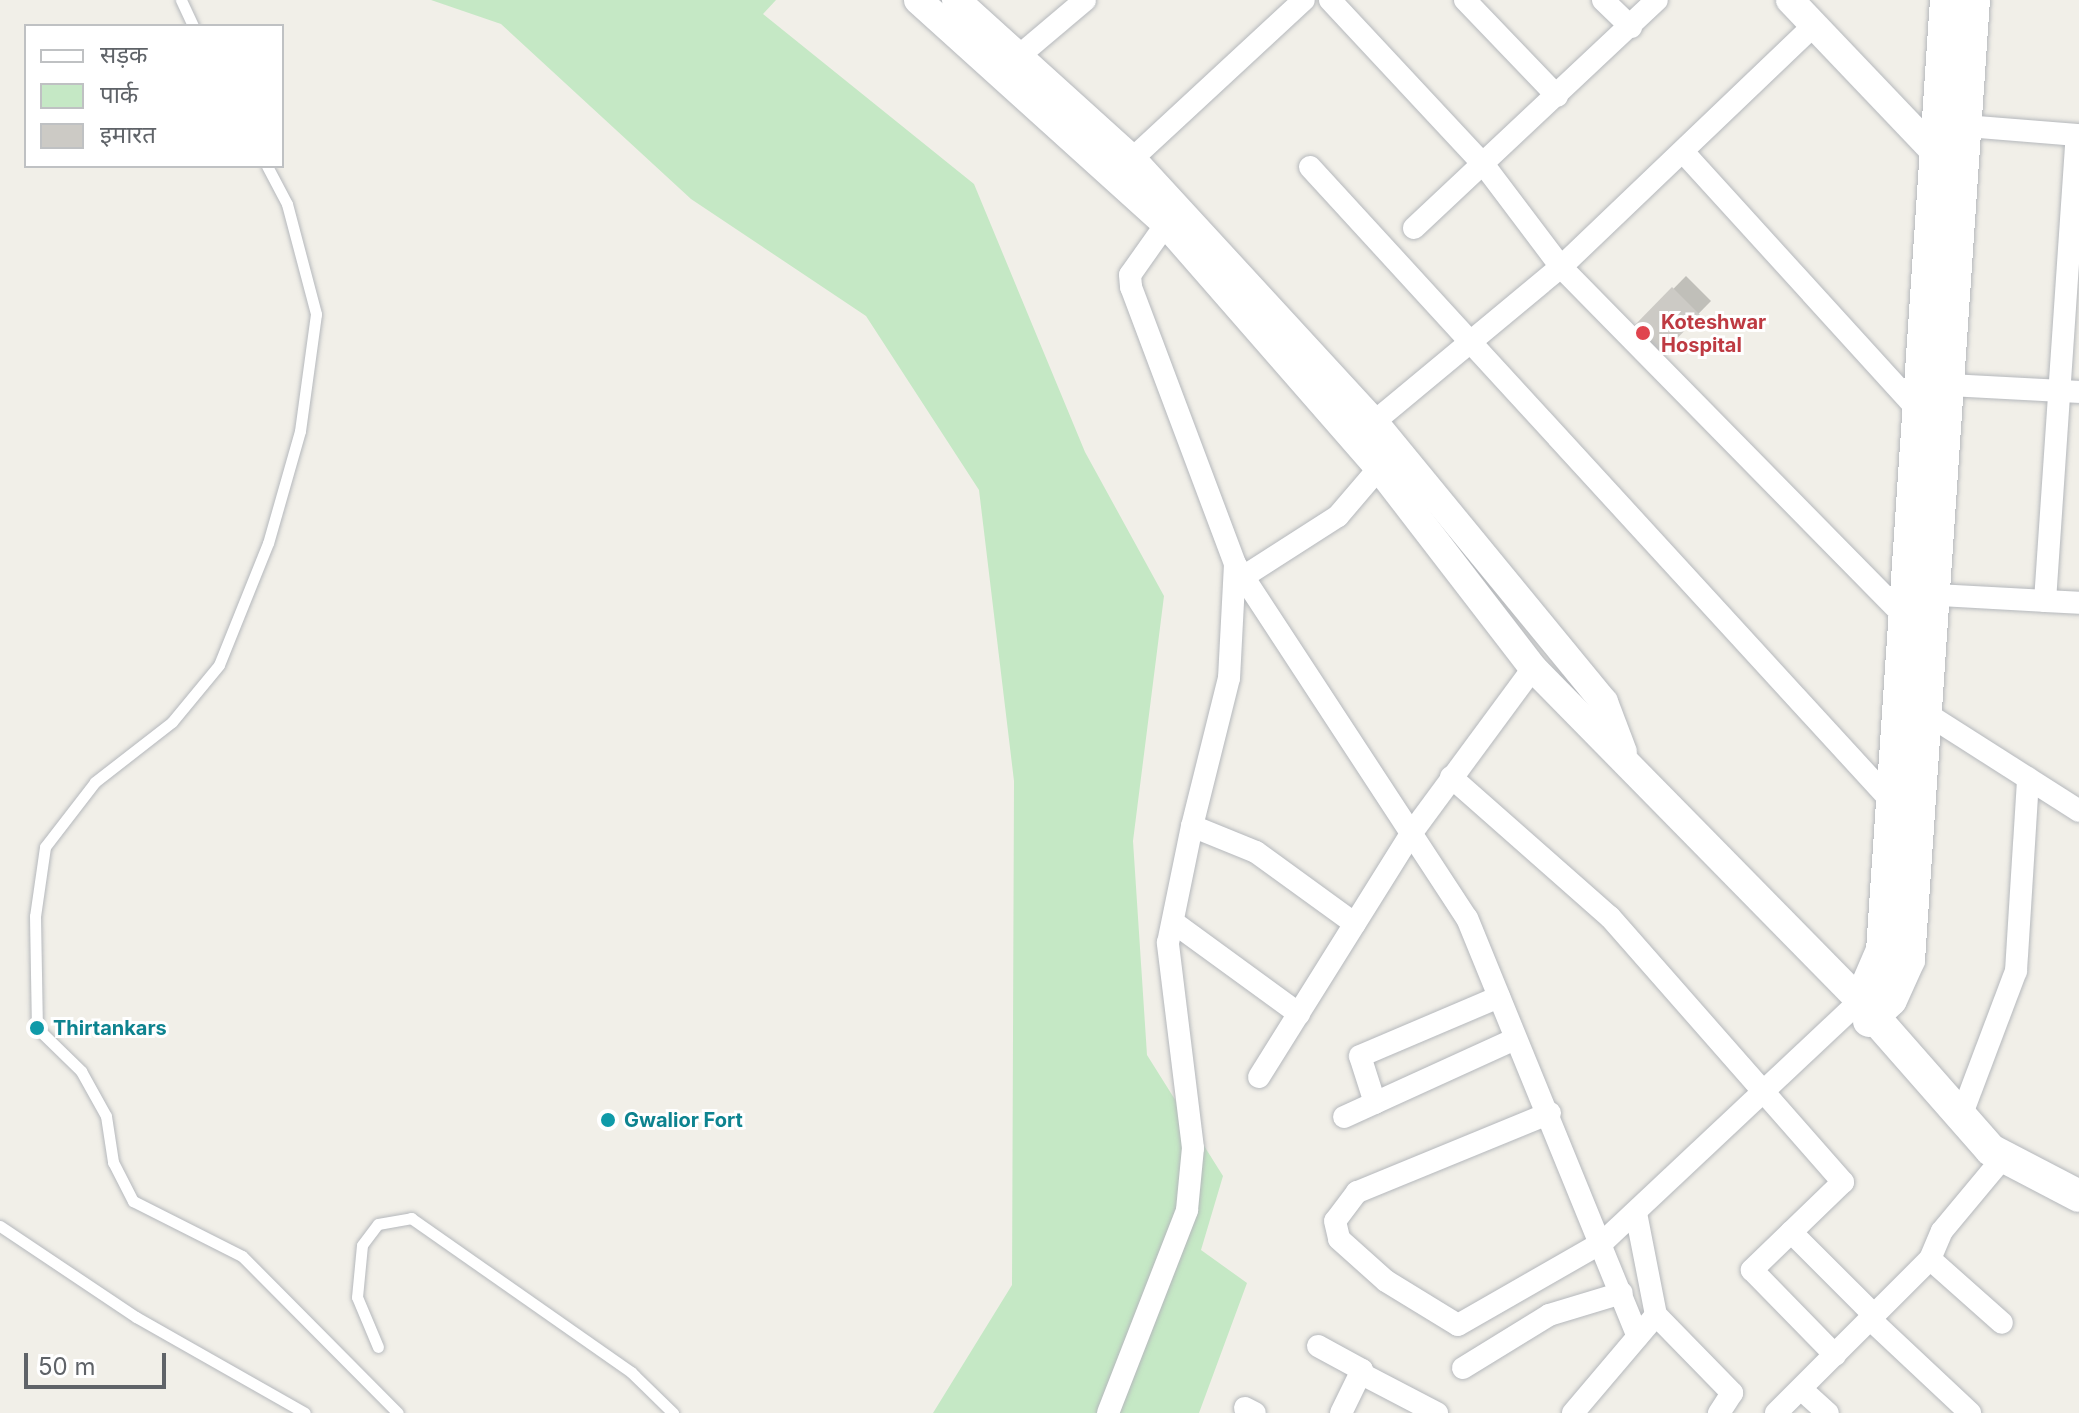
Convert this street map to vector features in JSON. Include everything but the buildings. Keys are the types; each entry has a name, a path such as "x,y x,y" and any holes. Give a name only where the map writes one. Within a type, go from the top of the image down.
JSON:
{"main road":[{"path":"1864,1011 1882,950 1908,620 1946,0"},
{"path":"1864,1011 1891,1000 1909,960 1938,595 1974,0"},
{"path":"1864,1011 1960,1119 2002,1159 2079,1196"}],"street":[{"path":"918,0 1166,224 1379,468 1533,668 1590,731 1623,752 1864,1011 1766,1093 1603,1242 1458,1325 1386,1281 1339,1239 1335,1221 1357,1192 1550,1113"},
{"path":"956,0 1132,159 1374,422 1604,702 1623,752"},
{"path":"1020,55 1085,0"},
{"path":"1132,159 1304,0"},
{"path":"1465,0 1557,96"},
{"path":"1603,0 1631,27"},
{"path":"1414,228 1657,0"},
{"path":"1790,0 1935,152"},
{"path":"1343,4 1484,165 1561,267 1908,620"},
{"path":"1374,422 1473,345 1561,267 1685,154 1815,24"},
{"path":"1966,126 2078,135 2068,392 2045,601"},
{"path":"1685,154 1919,411"},
{"path":"1310,167 1893,803"},
{"path":"1166,224 1130,275 1131,287 1239,571 1413,831 1467,918 1515,1039 1550,1113 1603,1242 1638,1336"},
{"path":"1951,385 2068,392"},
{"path":"1239,571 1338,516 1379,468"},
{"path":"1108,1413 1187,1210 1193,1148 1168,943 1192,826 1229,678 1239,571"},
{"path":"1938,595 2079,603"},
{"path":"1259,1077 1413,831 1533,668"},
{"path":"1927,714 2079,811"},
{"path":"1451,777 1610,917 1843,1182 1752,1270 1835,1355"},
{"path":"1960,1119 2016,971 2028,778"},
{"path":"1192,826 1256,852 1355,924"},
{"path":"1173,922 1299,1014"},
{"path":"1375,1103 1360,1056 1499,997"},
{"path":"1344,1117 1515,1039"},
{"path":"1776,1413 1930,1259 1942,1231 2002,1159"},
{"path":"1636,1213 1656,1315 1732,1393 1719,1413"},
{"path":"1791,1232 1970,1413"},
{"path":"1930,1259 2002,1323"},
{"path":"1463,1368 1549,1315 1622,1293"},
{"path":"1573,1413 1656,1315"},
{"path":"1318,1346 1360,1373 1437,1413"},
{"path":"1341,1413 1360,1373"},
{"path":"1801,1389 1828,1413"}],"lane":[{"path":"181,0 192,24"},
{"path":"268,168 287,204 316,314 300,431 268,543 219,665 172,722 95,782 45,847 35,916 37,1028 81,1071 106,1116 113,1162 133,1201 242,1256 398,1413"},
{"path":"378,1347 357,1297 362,1245 378,1224 411,1218 631,1372 673,1413"},
{"path":"0,1226 136,1317 305,1413"}],"green space":[{"path":"431,0 776,0 763,14 974,184 1085,452 1164,596 1133,841 1147,1055 1223,1176 1201,1250 1247,1283 1199,1413 933,1413 1012,1285 1014,781 979,490 866,316 691,199 501,24"}],"place":[{"name":"Koteshwar Hospital","path":"1643,333"},
{"name":"Thirtankars","path":"37,1028"},
{"name":"Gwalior Fort","path":"608,1120"}]}
